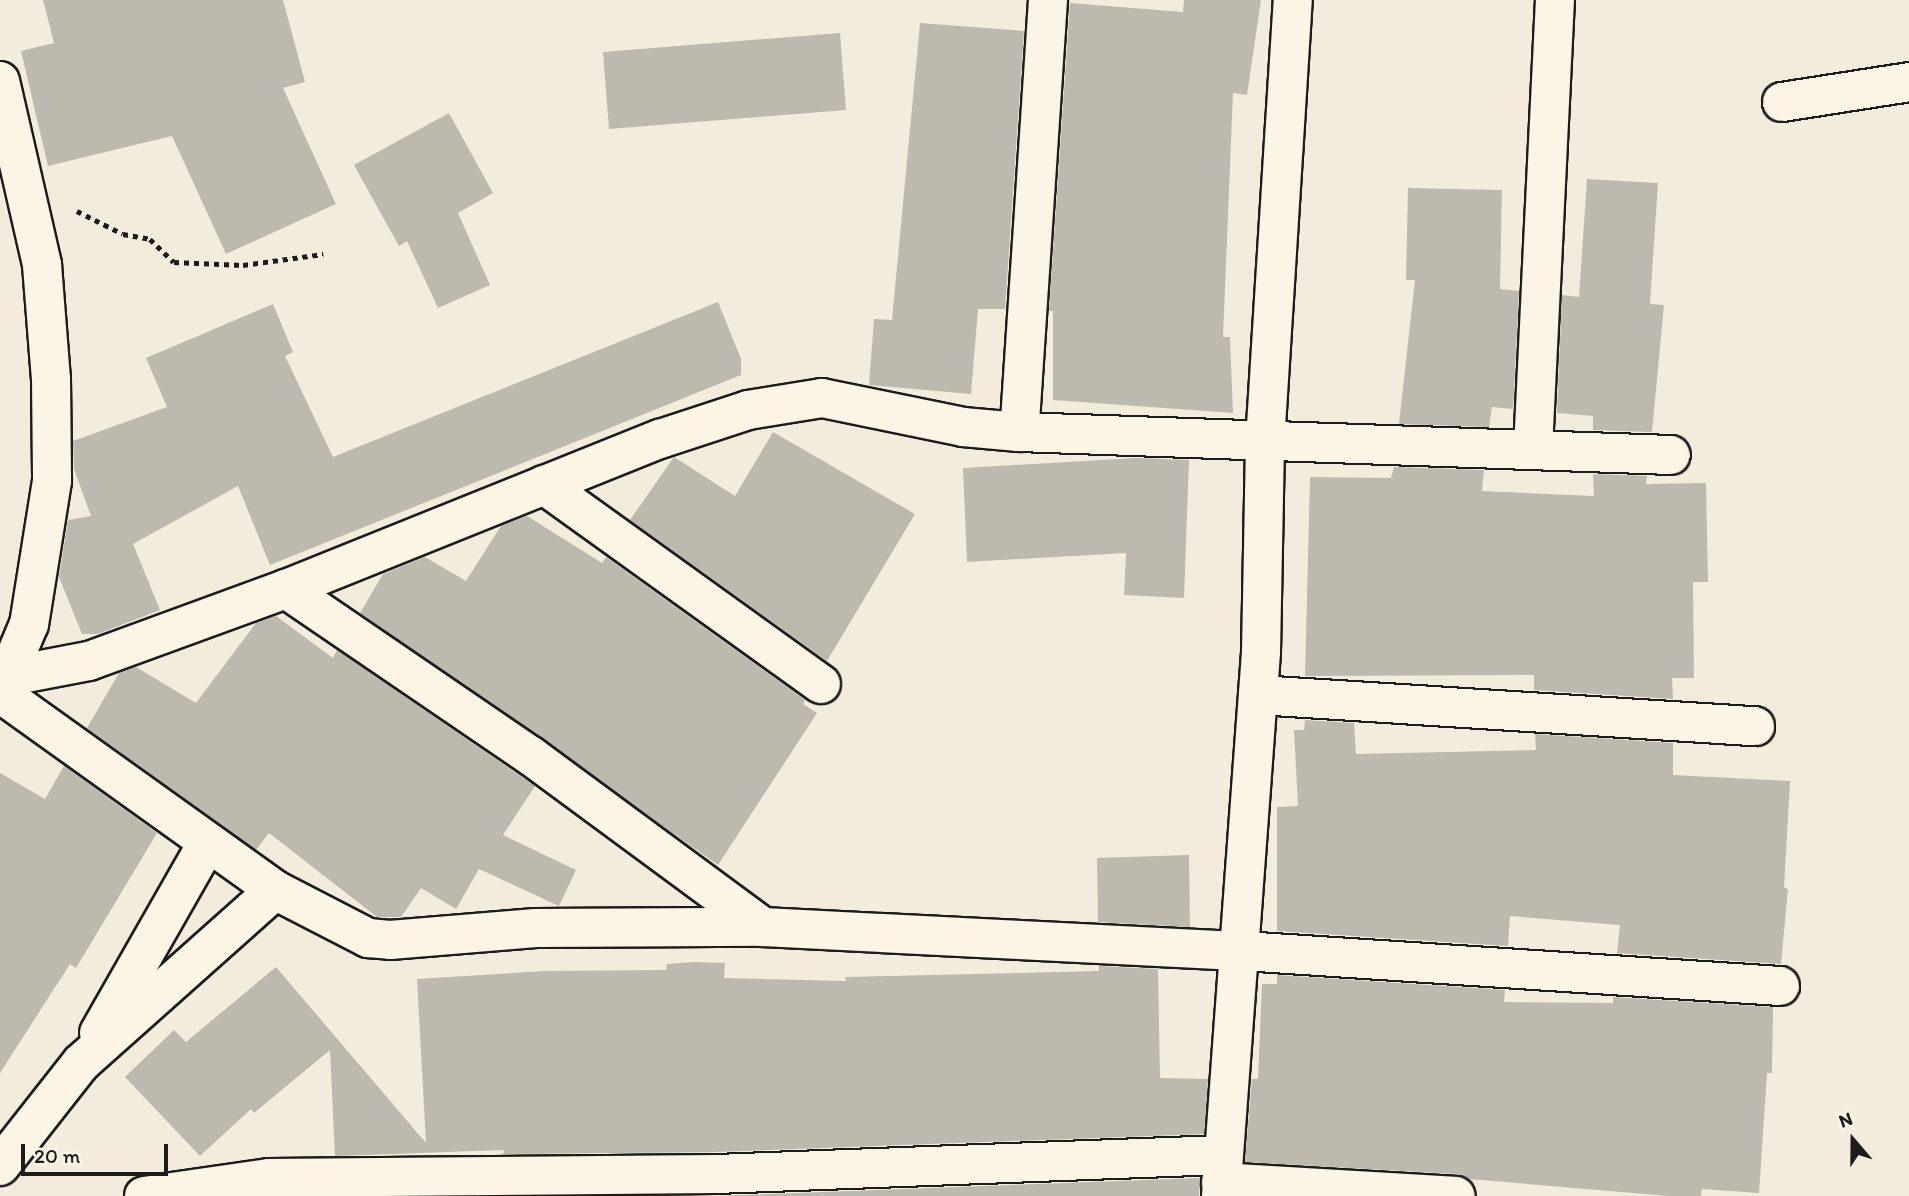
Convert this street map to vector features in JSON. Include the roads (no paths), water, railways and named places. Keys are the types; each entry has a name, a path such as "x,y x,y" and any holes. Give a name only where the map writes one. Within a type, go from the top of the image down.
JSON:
{"street":[{"path":"1019,432 1048,0"},
{"path":"1222,1178 1242,951 1258,695 1265,442 1293,0"},
{"path":"1533,449 1555,0"},
{"path":"0,81 42,265 51,379 52,481 29,624 3,689"},
{"path":"1782,102 1909,82"},
{"path":"3,689 286,589 544,485 748,410 822,398 963,427 1019,432 1671,456"},
{"path":"544,485 821,684"},
{"path":"286,589 531,756 763,927"},
{"path":"3,689 208,844 275,890 359,934 390,940 536,928 763,927 1242,951 1780,986"},
{"path":"1258,695 1755,726"},
{"path":"0,1166 81,1063 208,844"},
{"path":"81,1063 275,890"},
{"path":"144,1196 269,1178 716,1185 1222,1178 1457,1196"}]}
